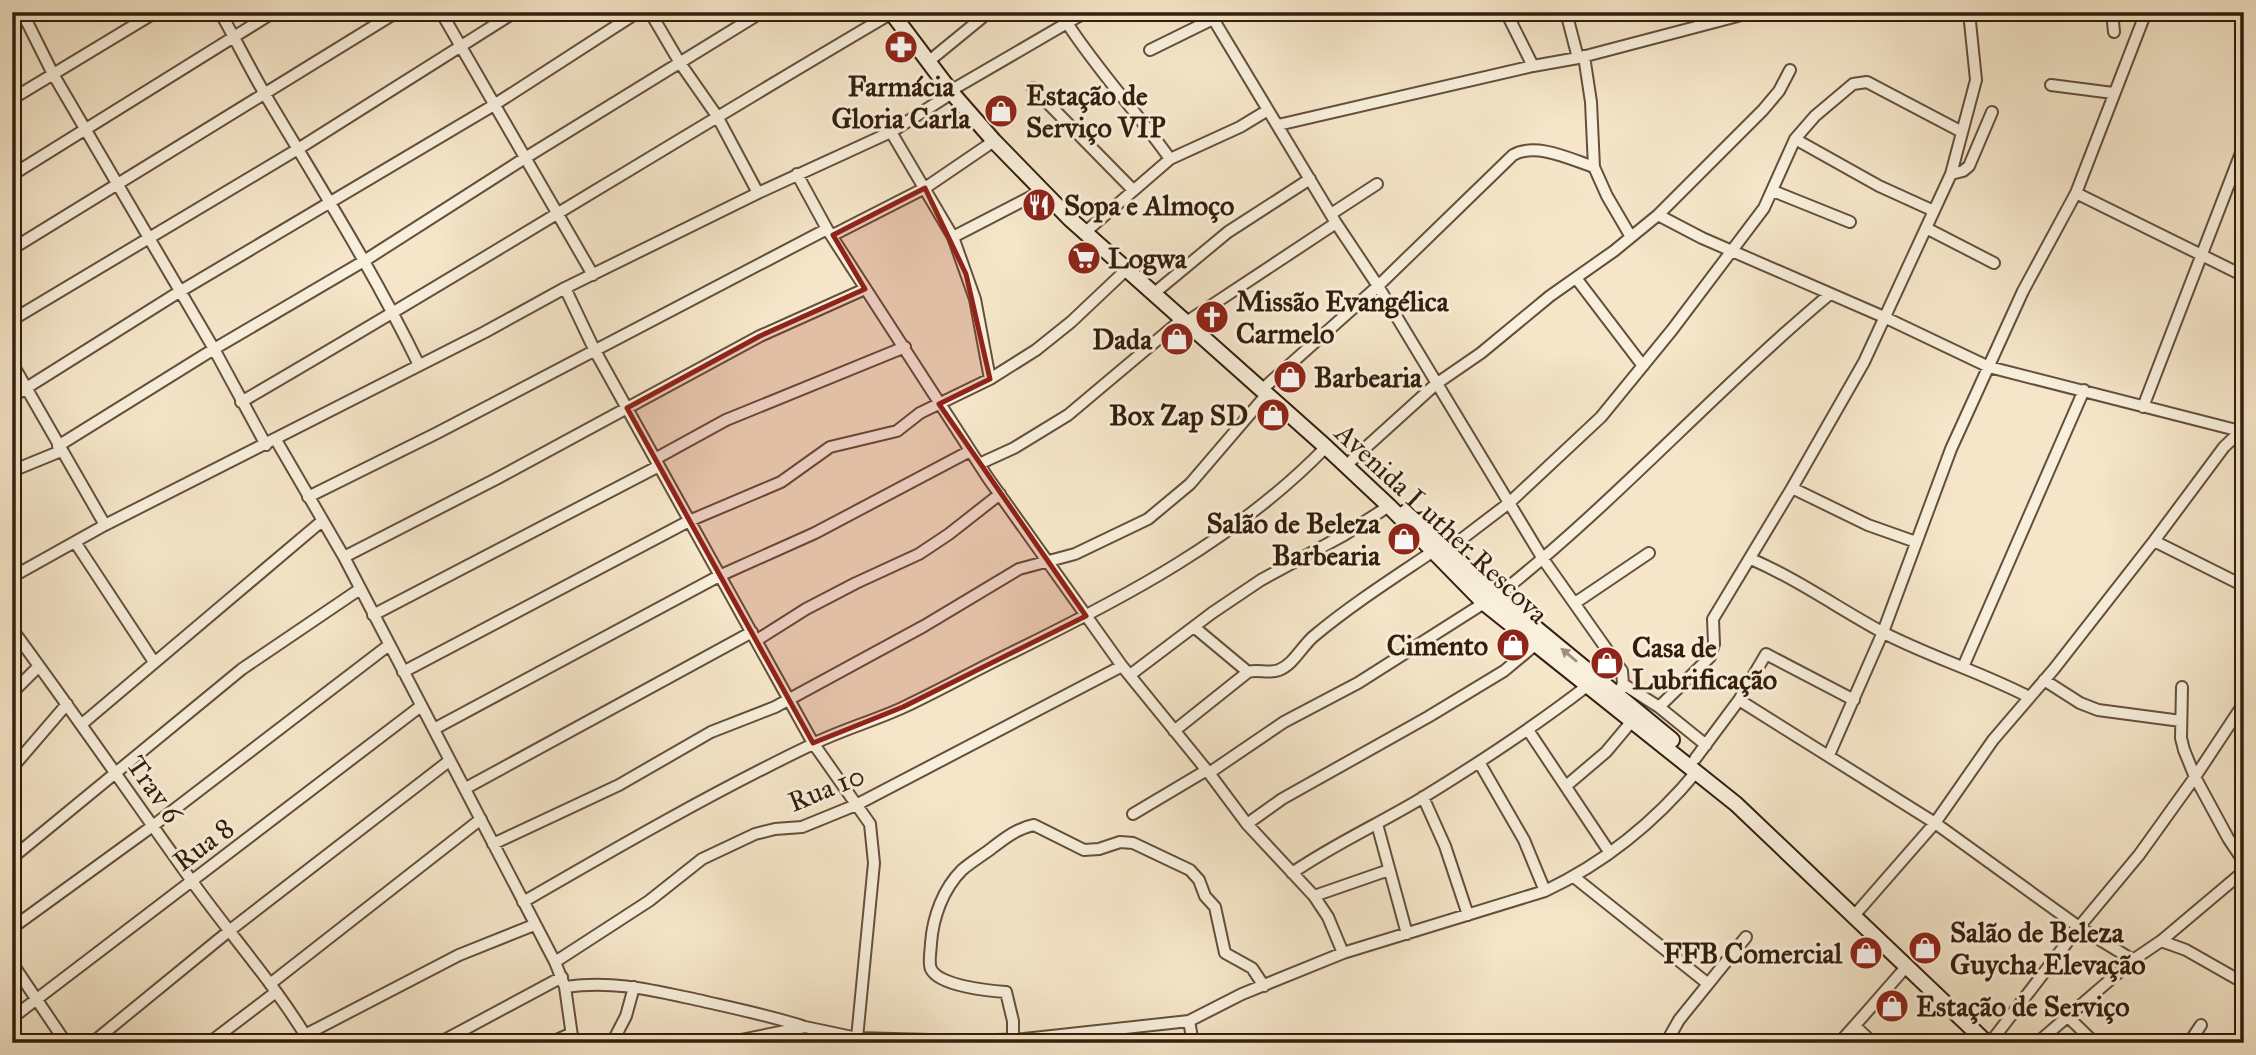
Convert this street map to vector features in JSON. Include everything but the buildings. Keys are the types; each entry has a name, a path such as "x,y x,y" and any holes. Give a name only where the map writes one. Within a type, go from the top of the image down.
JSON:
{"main road":[{"name":"Avenida Luther Rescova","path":"895,13 934,57 955,90 1090,228 1186,319"},
{"name":"Avenida Luther Rescova","path":"895,13 994,141 1042,191 1126,270 1352,460 1439,551"},
{"name":"Avenida Luther Rescova","path":"1267,389 1389,506 1540,640 1587,686 1696,765 1804,857 1992,1042"},
{"name":"Avenida Luther Rescova","path":"1540,640 1620,689 1906,967 1992,1042"}],"street":[{"path":"12,99 156,12"},
{"path":"220,12 264,93 331,202 394,313 419,365"},
{"path":"12,175 274,12"},
{"path":"12,249 397,12"},
{"path":"441,12 593,275"},
{"path":"12,320 298,149 515,12"},
{"path":"12,397 179,292 494,105 638,12"},
{"path":"650,12 716,116 758,193"},
{"path":"12,471 60,449 214,349 364,261 762,12"},
{"path":"934,57 989,12"},
{"path":"12,576 105,525 485,332 565,288 797,174 891,132 955,90 1086,12"},
{"path":"1506,12 1533,66"},
{"path":"1566,12 1581,57 1591,102 1594,167 1607,197 1631,237"},
{"path":"1278,125 1581,57 1752,12"},
{"path":"1660,707 1710,657 1714,644 1713,619 1793,488 1864,362 1951,174 1976,80 1969,12"},
{"path":"2112,12 2114,32"},
{"path":"1829,754 1882,632 1951,449 2023,291 2076,193 2146,12"},
{"path":"241,402 394,313 716,116 895,13"},
{"path":"12,25 27,14 53,74 214,349 241,402 308,497 344,557 555,962 563,982 572,1039 550,1043"},
{"path":"1150,50 1211,16 1543,559 1622,671 1620,689 1660,707 1706,745"},
{"path":"1067,23 1090,58 1150,130 1170,159"},
{"path":"1352,460 1436,384 1481,353 1658,215 1763,110 1779,91 1790,70"},
{"path":"1174,731 1248,672 1274,671 1286,666 1311,638 1338,618 1509,503 1601,417 1732,252 1773,191 1795,139 1815,116 1853,85 1863,81 1962,132"},
{"path":"2051,85 2113,93"},
{"path":"1034,88 1133,190"},
{"path":"1090,228 1170,159 1240,127 1268,110"},
{"path":"1951,174 1963,171 1969,166 1992,112"},
{"path":"891,132 953,237 975,299 990,379"},
{"path":"1795,139 1868,180 1934,211"},
{"path":"308,497 437,433 594,349 925,188 994,141"},
{"path":"2143,407 2244,145"},
{"path":"493,844 619,785 711,732 775,707 923,626 1019,569 1075,554 1135,526 1165,507 1198,475 1267,389 1513,155 1527,150 1594,167"},
{"path":"797,174 865,289 1000,494 1126,671 1208,771 1247,824 1314,896 1328,918 1343,953"},
{"path":"1158,290 1228,232 1310,179"},
{"path":"979,464 1014,448 1068,415 1186,319 1333,219 1377,184"},
{"path":"953,237 1042,191"},
{"path":"1773,191 1850,222"},
{"path":"2076,193 2244,276"},
{"path":"1658,215 1732,252 1884,317 1989,367 2243,431"},
{"path":"1926,228 1994,263"},
{"path":"403,672 689,521 781,482 830,447 890,434 919,413 990,379 1053,337 1126,270"},
{"path":"1576,278 1643,366"},
{"path":"565,288 594,349 813,744 870,824 874,845 857,1038"},
{"path":"344,557 760,336 865,289"},
{"path":"1133,814 1208,771 1284,722 1358,683 1491,599 1543,559 1777,340 1830,294"},
{"path":"373,615 657,462 726,421 905,348"},
{"path":"12,363 105,525"},
{"path":"1963,667 2084,390"},
{"path":"1859,910 1935,823 1993,740 2154,541 2224,447 2243,431"},
{"path":"523,902 661,822 813,744 903,707 1086,616 1164,573 1236,525 1301,473 1326,447"},
{"path":"434,729 719,576 816,533 970,451"},
{"path":"1793,488 1861,522 1916,542"},
{"path":"466,788 846,588 919,554 1000,494"},
{"name":"Rua 10","path":"555,962 649,901 702,859 755,835 775,829 802,827 856,805 1126,671 1261,580 1344,535 1389,506"},
{"path":"82,724 322,521"},
{"path":"2154,541 2244,586"},
{"path":"75,542 153,662"},
{"path":"1575,603 1649,554"},
{"path":"1751,559 1784,574 1882,632 1947,663 1998,680 2029,697"},
{"path":"12,858 242,668 359,589"},
{"path":"1194,627 1248,672"},
{"name":"Trav 6","path":"12,629 192,882 273,988 307,1039"},
{"path":"1247,824 1282,799 1504,671 1540,640"},
{"path":"12,928 154,825 389,645"},
{"path":"439,1043 563,982 634,987 733,1007 857,1038 968,1041 1094,1037 1189,1021 1343,953 1545,891 1574,877 1610,853 1660,812 1696,765 1706,745 1739,700 1766,654 1854,700"},
{"path":"12,693 39,666"},
{"path":"2044,680 2080,703 2098,710 2181,721"},
{"path":"1292,873 1326,849 1377,824 1479,762 1587,686"},
{"path":"2182,687 2181,738 2195,777 2244,862"},
{"path":"1739,700 1829,754 1935,823 2079,926 2133,960"},
{"path":"1992,1042 2079,926 2132,864 2244,703"},
{"path":"12,768 67,704"},
{"name":"Rua 8","path":"12,1018 421,706"},
{"path":"1566,786 1606,752 1632,721"},
{"path":"1528,730 1610,853"},
{"path":"92,1043 229,931 449,761"},
{"path":"1479,762 1524,841 1545,891"},
{"path":"1423,797 1445,846 1468,915"},
{"path":"209,1043 481,819"},
{"path":"1377,824 1407,934"},
{"path":"1013,1040 1013,1021 1006,992 989,991 939,977 931,969 933,926 940,904 961,871 1005,838 1034,825 1084,850 1133,842 1190,870 1199,880 1205,896 1215,907 1224,953 1252,968 1264,986"},
{"path":"1314,896 1389,870"},
{"path":"2037,1043 2133,960 2161,941 2244,872"},
{"path":"1574,877 1707,983"},
{"path":"307,1039 459,955 534,925"},
{"path":"1666,1043 1679,1020 1746,937"},
{"path":"2161,941 2186,950 2243,981"},
{"path":"12,963 66,1043"},
{"path":"1839,1043 1856,1027 1865,1012 1906,967"},
{"path":"612,1043 626,1016 634,987"},
{"path":"2068,1017 2095,1043"},
{"path":"1189,1021 1192,1043"},
{"path":"2189,1043 2201,1025"},
{"path":"730,1042 764,1039 805,1027"},
{"path":"1856,1027 1873,1043"}],"highlighted area":[{"path":"925,188 966,274 990,379 939,404 1086,616 903,707 813,743 627,408 760,336 865,289 833,235"}],"place":[{"name":"Farmácia Gloria Carla","path":"901,47"},
{"name":"Estação de Serviço VIP","path":"1001,111"},
{"name":"Sopa e Almoço","path":"1039,205"},
{"name":"Logwa","path":"1084,258"},
{"name":"Missão Evangélica Carmelo","path":"1212,317"},
{"name":"Dada","path":"1177,339"},
{"name":"Barbearia","path":"1290,377"},
{"name":"Box Zap SD","path":"1273,415"},
{"name":"Salão de Beleza Barbearia","path":"1404,539"},
{"name":"Cimento","path":"1513,645"},
{"name":"Casa de Lubrificação","path":"1607,663"},
{"name":"Salão de Beleza Guycha Elevação","path":"1925,948"},
{"name":"FFB Comercial","path":"1866,953"},
{"name":"Estação de Serviço","path":"1892,1006"}]}
